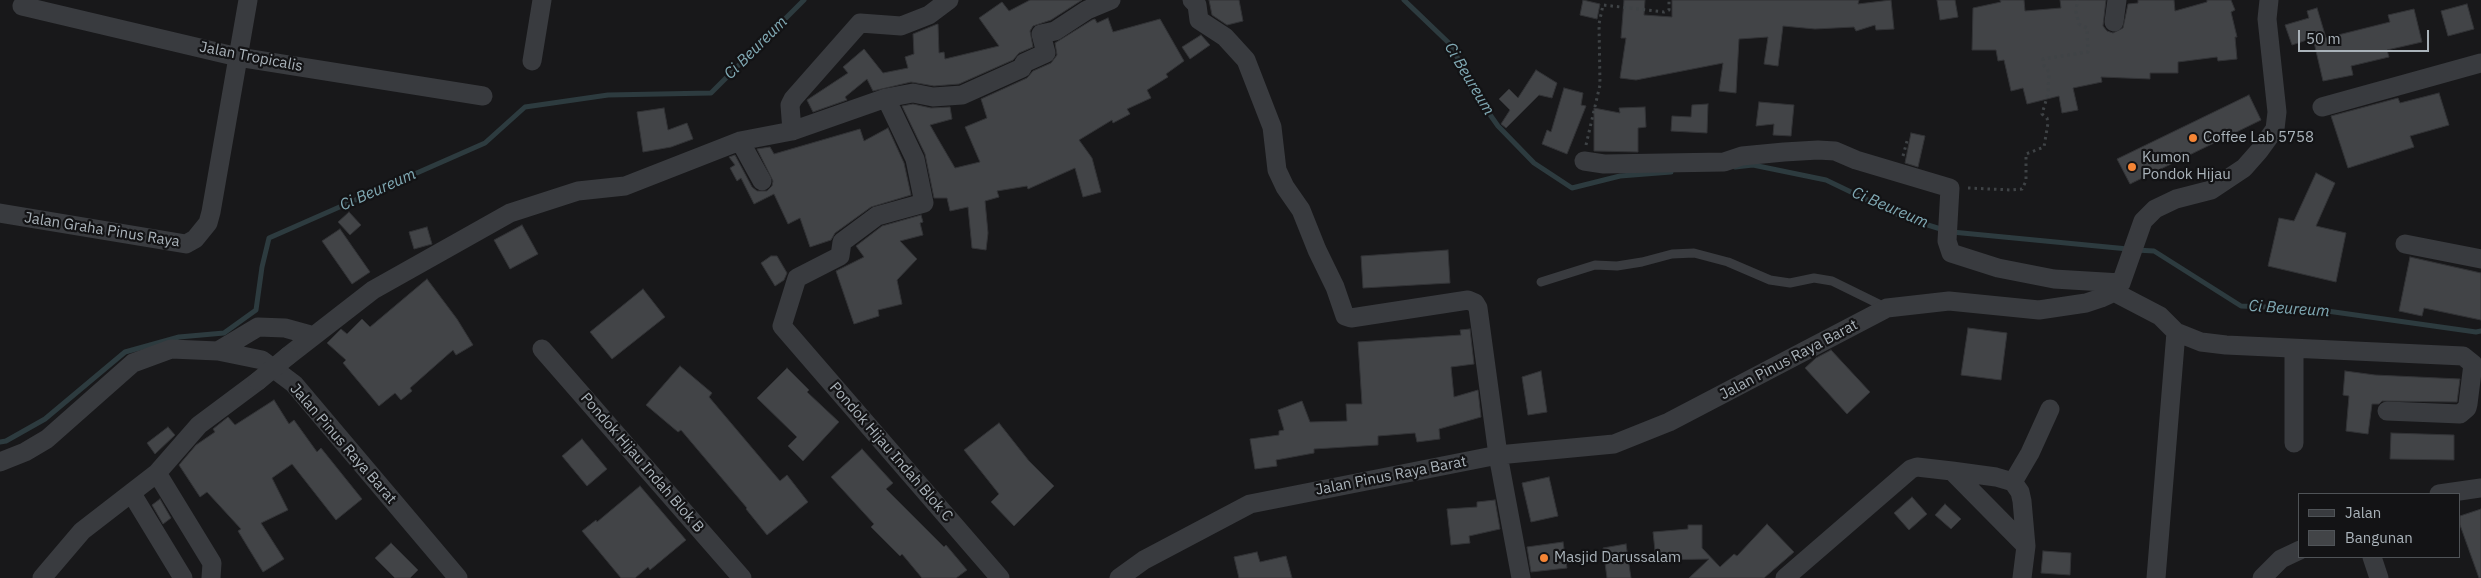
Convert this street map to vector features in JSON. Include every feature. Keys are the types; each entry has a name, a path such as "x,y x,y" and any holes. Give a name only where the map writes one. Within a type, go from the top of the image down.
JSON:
{"street":[{"name":"Jalan Graha Pinus Raya","path":"0,213 186,244 190,242 208,223 248,0"},
{"path":"532,61 542,0"},
{"path":"792,132 790,105 793,99 860,23 901,26 929,15 950,0"},
{"path":"42,578 82,532 157,473 199,425 373,290 510,213 578,191 625,186 740,141 792,132 886,98 913,93 933,96 962,95 1022,68 1024,63 1046,54 1041,34 1055,30 1087,10 1111,0"},
{"path":"1192,0 1197,5 1199,20 1225,37 1246,60 1272,127 1277,170 1285,187 1301,210 1317,250 1335,286 1345,316 1351,318 1468,300 1475,303 1478,308 1498,455 1521,578"},
{"path":"2114,22 2117,0"},
{"path":"2119,284 2143,221 2155,209 2176,199 2211,190 2234,174 2259,151 2275,129 2277,112 2266,19 2269,0"},
{"name":"Jalan Tropicalis","path":"22,6 238,57 483,96"},
{"path":"2322,108 2481,63"},
{"name":"Pondok Hijau Indah Blok C","path":"886,98 915,159 924,203 877,216 842,242 840,256 797,278 782,326 1000,578"},
{"path":"740,141 762,181"},
{"path":"1584,160 1604,164 1724,162 1742,156 1818,150 1835,151 1840,155 1950,188 1947,241 1951,253 1998,268 2054,279 2119,284 2160,316 2176,332 2201,342 2464,356 2473,364 2468,404 2460,414 2387,411"},
{"path":"2405,244 2481,259"},
{"name":"Jalan Pinus Raya Barat","path":"1119,578 1144,560 1250,504 1498,455 1614,444 1669,422 1887,308 1949,301 2039,310 2086,303 2119,284"},
{"path":"218,351 258,327 285,328 314,336"},
{"path":"2156,578 2176,332"},
{"path":"2294,348 2294,443"},
{"name":"Jalan Pinus Raya Barat","path":"0,462 25,452 47,439 133,363 172,349 218,351 262,360 294,384 458,578"},
{"name":"Pondok Hijau Indah Blok B","path":"542,349 742,578"},
{"path":"2013,482 2030,453 2050,409"},
{"path":"1785,578 1911,469 1952,471 1996,477 2013,482 2020,492 2022,501 2026,546 2022,578"},
{"path":"1952,471 2026,546"},
{"path":"157,473 212,563 211,578"},
{"path":"2446,493 2481,488"},
{"path":"132,494 183,578"},
{"path":"2262,578 2281,559 2298,551"},
{"path":"2372,558 2379,578"}],"lane":[{"path":"1541,282 1595,265 1617,266 1672,254 1694,253 1728,262 1770,280 1790,283 1814,278 1832,281 1887,308"}],"path":[{"path":"1584,160 1600,85 1599,24 1603,4 1664,12 1669,10 1669,0"},
{"path":"1950,188 2022,189 2026,180 2026,154 2044,147 2048,123 2047,118 2042,114 2048,94 2049,72 2044,66 2043,58 2088,52 2087,28 2079,24 2076,12 2077,0"}],"building":[{"path":"1030,0 1082,0 1051,20 1033,26 1030,31 1033,47 1019,53 1013,60 959,84 934,86 911,82 873,91 867,79 845,97 847,100 813,112 807,100 848,73 843,67 864,49 883,73 908,68 905,57 914,54 913,34 938,24 939,53 944,52 945,59 999,46 979,18 1002,2 1009,11"},
{"path":"1209,0 1239,0 1243,21 1227,25 1212,15"},
{"path":"1583,0 1600,4 1597,19 1580,15"},
{"path":"1624,0 1645,0 1644,15 1672,17 1672,0 1859,0 1858,4 1891,0 1894,29 1876,30 1875,25 1856,31 1854,27 1815,29 1783,26 1778,66 1764,64 1768,37 1739,39 1736,93 1719,91 1723,63 1636,80 1620,78 1626,38 1621,38"},
{"path":"1937,0 1955,0 1958,17 1940,20"},
{"path":"2000,0 2024,0 2025,11 2061,8 2060,0 2106,0 2103,26 2107,31 2113,33 2123,28 2128,4 2138,3 2138,0 2174,0 2175,11 2207,2 2207,0 2231,0 2235,10 2231,12 2237,37 2235,37 2237,59 2218,61 2217,57 2178,62 2178,73 2150,73 2150,79 2101,77 2102,82 2073,88 2078,110 2062,113 2059,96 2027,104 2023,88 2011,91 2004,60 1998,61 1996,50 1972,50 1973,8 2001,2"},
{"path":"2467,4 2474,29 2448,36 2441,11"},
{"path":"2317,8 2326,38 2390,22 2388,15 2414,9 2422,42 2387,50 2389,57 2351,66 2353,75 2323,81 2313,38 2292,45 2285,25 2309,18 2307,11"},
{"path":"1108,18 1113,32 1160,19 1184,61 1166,74 1168,77 1147,90 1151,98 1127,109 1130,114 1113,123 1112,120 1079,140 1092,158 1101,192 1083,197 1075,168 1028,189 1027,186 997,191 999,197 985,201 988,233 986,250 972,248 968,207 950,211 947,198 934,198 925,154 902,106 913,104 931,108 950,107 952,119 930,125 955,168 980,162 965,127 987,118 981,99 1027,78 1033,71 1051,63 1057,55 1055,43 1092,20 1095,19 1097,23"},
{"path":"1201,35 1210,45 1190,59 1182,47"},
{"path":"1536,70 1557,83 1552,98 1539,95 1506,128 1501,124 1510,110 1499,99 1509,89 1518,98"},
{"path":"1564,88 1583,93 1581,105 1586,106 1567,154 1542,144 1547,130 1551,132"},
{"path":"2439,93 2449,125 2410,136 2414,147 2348,168 2331,116 2398,98 2400,103"},
{"path":"2249,95 2261,120 2130,184 2117,159"},
{"path":"1759,102 1794,105 1791,136 1773,135 1774,124 1756,126"},
{"path":"1708,104 1707,133 1671,131 1672,116 1691,117 1692,105"},
{"path":"1645,107 1646,127 1638,128 1638,152 1594,151 1594,108 1620,113 1619,108"},
{"path":"664,108 668,130 687,123 693,139 671,147 643,152 637,112"},
{"path":"888,128 904,163 911,195 871,207 835,233 831,240 810,247 800,218 788,224 774,194 754,204 741,178 737,181 730,168 735,165 729,157 735,155 752,187 757,191 767,191 772,186 773,181 757,149 770,147 774,154 860,129 864,141"},
{"path":"1911,133 1925,136 1918,167 1905,163"},
{"path":"2316,173 2335,183 2316,226 2346,233 2336,282 2268,266 2279,218 2294,221"},
{"path":"349,212 361,225 350,235 338,222"},
{"path":"921,215 923,222 920,223 923,235 900,241 917,259 897,280 902,304 878,310 879,316 854,324 836,271 864,257 856,246 882,226"},
{"path":"522,225 538,254 510,269 494,240"},
{"path":"427,227 432,244 414,249 409,232"},
{"path":"340,229 370,272 352,284 322,241"},
{"path":"1448,250 1450,283 1363,288 1361,256"},
{"path":"771,256 777,256 787,273 784,280 775,286 761,263"},
{"path":"2410,257 2481,273 2481,320 2424,308 2422,316 2399,311"},
{"path":"427,279 457,319 473,345 456,355 453,350 410,388 412,391 401,400 395,393 379,406 343,363 346,360 327,343 341,329 347,334 362,319 370,327"},
{"path":"643,289 665,317 612,359 590,332"},
{"path":"1968,328 2007,333 2001,380 1961,375"},
{"path":"1470,329 1474,364 1451,367 1454,397 1478,390 1481,417 1439,429 1440,439 1417,442 1415,433 1378,436 1378,445 1314,449 1314,453 1276,460 1277,466 1255,469 1250,439 1279,435 1279,431 1284,430 1278,410 1302,401 1310,422 1347,421 1346,404 1362,404 1358,342 1461,335 1460,330"},
{"path":"1831,350 1870,392 1847,414 1805,368 1816,358"},
{"path":"680,366 712,393 709,397 780,481 787,475 808,502 767,535 747,508 681,430 678,432 646,405"},
{"path":"787,368 809,390 807,392 839,422 803,461 788,446 797,437 757,398"},
{"path":"1541,371 1547,412 1528,415 1522,377"},
{"path":"2345,371 2375,375 2460,379 2457,402 2382,401 2379,404 2372,404 2368,434 2346,431 2349,396 2343,395"},
{"path":"274,400 289,424 294,420 317,452 321,448 362,499 336,520 292,464 272,478 288,510 261,523 284,559 263,572 238,531 241,529 207,492 200,497 179,465 196,445 215,432 213,429 228,417 235,425"},
{"path":"999,423 1029,461 1054,486 1014,526 991,502 999,494 964,450"},
{"path":"168,427 175,435 155,454 147,443"},
{"path":"2391,433 2454,435 2454,460 2390,459"},
{"path":"582,439 607,469 587,486 562,456"},
{"path":"862,449 893,483 886,489 944,547 946,545 967,570 956,578 922,578 902,554 900,556 871,527 874,524 831,477"},
{"path":"1549,477 1558,516 1531,522 1522,483"},
{"path":"640,486 686,540 650,570 648,567 635,578 621,578 582,531 596,520 597,522"},
{"path":"1912,497 1927,514 1909,530 1894,513"},
{"path":"160,499 171,518 163,524 152,505"},
{"path":"1495,500 1500,529 1469,536 1470,543 1451,545 1447,509 1477,507 1477,502"},
{"path":"1945,504 1961,519 1951,529 1935,515"},
{"path":"2481,509 2481,578 2479,578 2461,528 2461,516"},
{"path":"1767,524 1794,552 1764,578 1689,578 1709,559 1656,560 1653,532 1688,529 1688,525 1702,525 1702,548 1720,567 1734,554 1737,556"},
{"name":"Masjid Darussalam","path":"1563,542 1567,568 1531,572 1527,547"},
{"path":"391,543 418,570 410,578 395,578 375,558"},
{"path":"1626,544 1631,578 1607,578 1603,548"},
{"path":"2043,551 2071,553 2070,575 2041,573"},
{"path":"1257,552 1260,562 1286,556 1292,578 1239,578 1234,557"}],"waterway":[{"name":"Ci Beureum","path":"0,442 6,441 45,419 125,352 179,337 224,333 256,310 262,267 269,238 485,143 525,107 608,95 711,93 804,0"},
{"name":"Ci Beureum","path":"1404,0 1452,46 1472,89 1498,126 1534,163 1572,188 1620,176 1671,172"},
{"name":"Ci Beureum","path":"1735,167 1753,165 1826,180 1905,218 1944,230"},
{"name":"Ci Beureum","path":"1952,232 2128,249"},
{"name":"Ci Beureum","path":"2136,250 2154,251 2241,306 2313,309 2476,332 2481,331"}],"place":[{"name":"Coffee Lab 5758","path":"2193,138"},
{"name":"Kumon Pondok Hijau","path":"2132,167"},
{"name":"Masjid Darussalam","path":"1544,558"}]}
